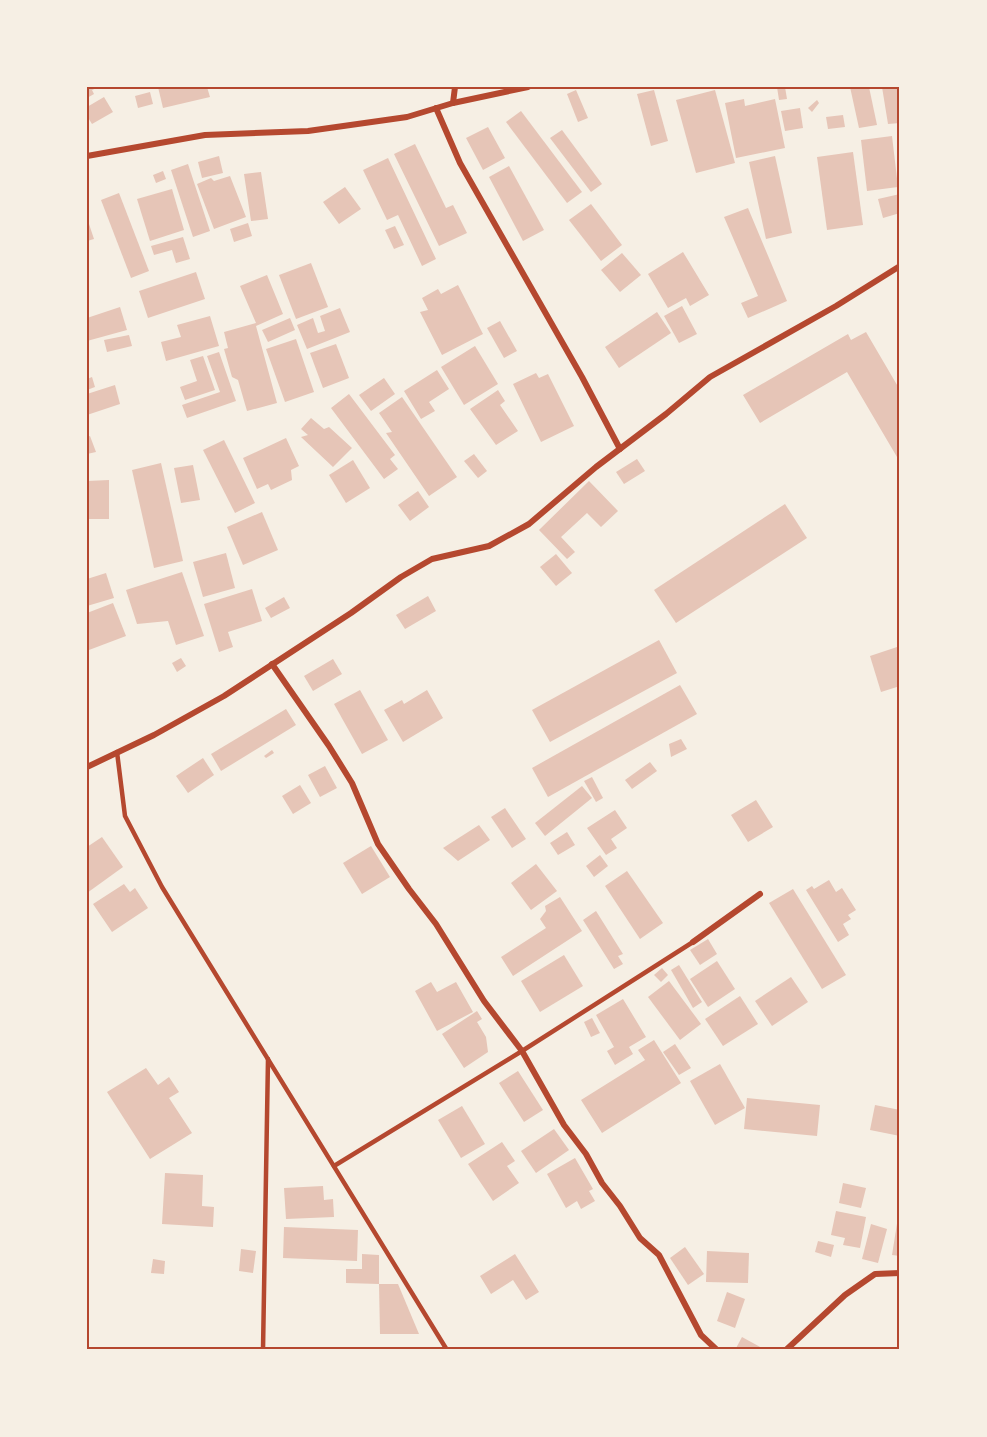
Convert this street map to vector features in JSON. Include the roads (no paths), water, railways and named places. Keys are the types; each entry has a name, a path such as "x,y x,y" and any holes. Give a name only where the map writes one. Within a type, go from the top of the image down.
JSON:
{"street":[{"path":"453,103 455,87"},
{"path":"87,156 205,135 308,131 406,117 453,103 528,87"},
{"path":"436,108 460,163 582,377 620,449"},
{"path":"87,766 154,735 224,696 432,558 489,546 529,524 710,377 836,306 900,266"},
{"path":"272,664 352,783 378,844 436,924 484,1001 522,1051 564,1125 586,1154 602,1183 640,1238 659,1255 702,1335 717,1350"},
{"path":"693,942 760,894"},
{"path":"786,1350 845,1295 875,1274 900,1274"}],"lane":[{"path":"117,752 125,816 162,887 447,1350"},
{"path":"334,1166 522,1051 693,942"},
{"path":"262,1350 268,1059"}]}
